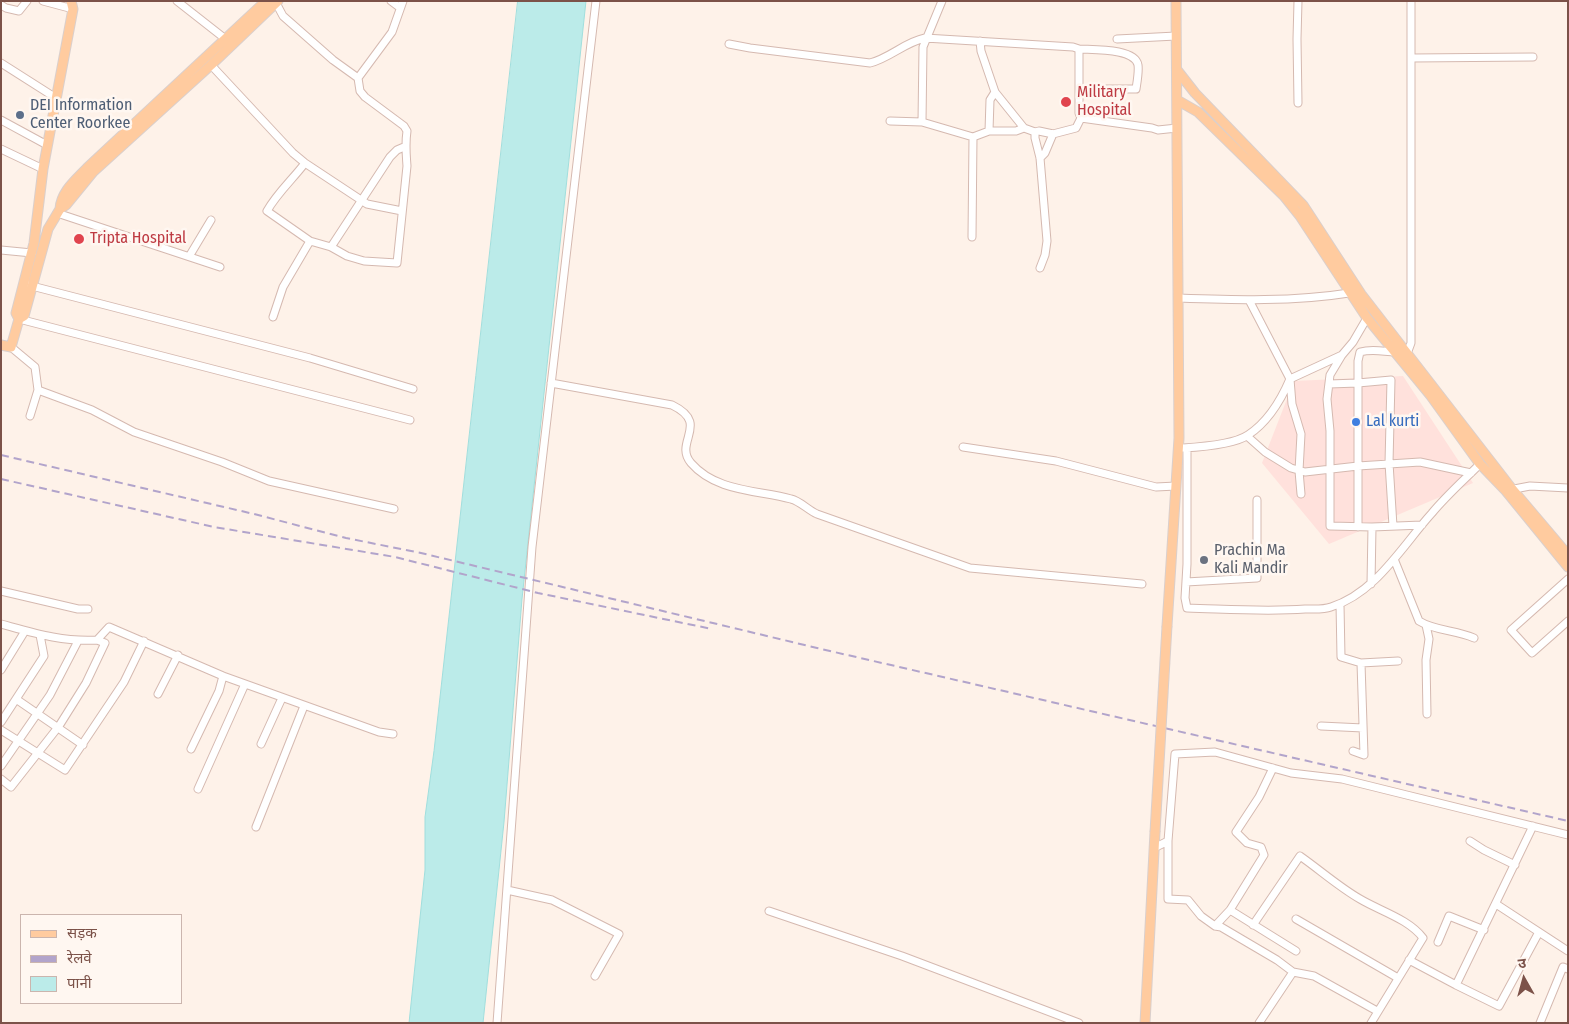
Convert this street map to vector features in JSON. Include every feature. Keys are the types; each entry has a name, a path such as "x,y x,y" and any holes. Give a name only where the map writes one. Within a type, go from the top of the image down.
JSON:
{"main road":[{"path":"37,217 56,214 66,205 94,172 211,65 266,1"},
{"path":"1145,1023 1176,486 1183,448 1178,298 1176,1"},
{"path":"1,345 12,348 19,320 16,313 64,192 88,167 276,2"},
{"path":"28,285 43,169 74,4"},
{"path":"1177,69 1195,93 1303,205 1360,294 1480,464 1509,490 1568,555"},
{"path":"1177,100 1198,112 1284,196 1300,216 1367,318 1401,353 1568,567"}],"street":[{"path":"1,5 19,11 27,1"},
{"path":"42,1 74,4"},
{"path":"176,1 230,42"},
{"path":"305,163 274,199 267,211 310,241 331,247 347,256 364,261 397,263 407,166 404,147 407,131 404,126 364,97 360,91 358,78 392,32 401,4 391,1"},
{"path":"497,1023 532,546 596,1"},
{"path":"922,122 922,47 942,1"},
{"path":"1298,1 1298,102"},
{"path":"1358,527 1358,361 1360,352 1371,349 1401,353 1408,351 1411,343 1411,1"},
{"path":"276,2 283,16 333,60 358,78"},
{"path":"1117,39 1176,36"},
{"path":"729,44 870,63 882,60 917,40 925,38 1074,46 1079,49 1122,52 1133,56 1138,64 1136,89 1080,89"},
{"path":"980,41 981,51 995,92 1024,128 1035,132 1040,131 1053,134 1076,128 1081,118 1079,114 1080,89 1078,83 1079,49"},
{"path":"1412,58 1533,57"},
{"path":"1,64 56,98"},
{"path":"211,65 292,153 305,163 367,204 402,211"},
{"path":"989,131 990,100 995,92"},
{"path":"1081,118 1158,130 1177,128"},
{"path":"1,120 47,145"},
{"path":"890,121 922,122 973,137 989,131 1016,132 1024,128"},
{"path":"1035,132 1040,158 1047,241 1046,255 1040,268"},
{"path":"1040,158 1045,153 1053,134"},
{"path":"972,237 973,137"},
{"path":"331,247 390,157 397,150 404,147"},
{"path":"1,149 43,169"},
{"path":"56,214 220,266"},
{"path":"190,255 211,220"},
{"path":"273,318 283,286 310,241"},
{"path":"1,250 32,253"},
{"path":"28,285 310,358 413,389"},
{"path":"1178,298 1249,300 1315,298 1349,292"},
{"path":"1249,300 1290,379 1292,404 1301,434 1299,470 1301,494"},
{"path":"1367,318 1330,375 1327,399 1330,431 1330,526 1372,527 1422,524"},
{"path":"19,320 410,420"},
{"path":"1353,342 1364,351"},
{"path":"12,348 35,367 38,390 30,416"},
{"path":"1342,355 1290,379 1281,399 1262,424 1247,436 1202,447 1183,448 1185,598 1187,608 1283,611 1330,608 1352,599 1371,584 1422,524 1480,464"},
{"path":"1329,384 1391,380 1390,463 1393,526"},
{"path":"551,383 672,405 682,410 688,414 690,426 686,450 689,460 708,477 732,488 793,499 809,511 970,568 1142,584"},
{"path":"38,390 92,410 134,432 222,462 269,481 394,508"},
{"path":"1247,436 1291,468 1305,472 1390,463 1420,462 1471,473"},
{"path":"963,447 1056,461 1156,487 1176,486"},
{"path":"1509,490 1530,486 1568,488"},
{"path":"1186,582 1257,578 1257,500"},
{"path":"1371,584 1372,527"},
{"path":"1394,559 1419,621 1426,625 1462,632 1474,638"},
{"path":"1568,579 1511,630 1532,652 1568,621"},
{"path":"1,592 78,609 88,609"},
{"path":"1340,604 1341,658 1360,663 1398,661"},
{"path":"1,624 40,635 78,641 97,640 105,643 86,683 59,726 38,754 11,787 1,779"},
{"path":"1426,625 1428,640 1426,660 1427,714"},
{"path":"97,640 109,627 178,655 223,676 379,732 393,734"},
{"path":"1,670 4,660 25,631"},
{"path":"1,722 44,656 40,635"},
{"path":"1,766 50,696 78,641"},
{"path":"1,730 66,770 124,682 144,641"},
{"path":"158,694 178,655"},
{"path":"1353,751 1364,754 1360,663"},
{"path":"191,749 220,690 223,676"},
{"path":"198,789 246,684"},
{"path":"261,744 282,698"},
{"path":"16,699 59,726 84,745"},
{"path":"256,827 304,706"},
{"path":"1321,726 1363,728"},
{"path":"1377,1011 1314,976 1293,972 1277,960 1221,927 1215,926 1201,916 1188,900 1168,898 1168,841 1175,754 1215,752 1291,773 1342,779 1568,835"},
{"path":"1215,926 1230,910 1264,855 1261,847 1248,843 1236,832 1259,797 1273,768"},
{"path":"1456,984 1484,930 1533,826"},
{"path":"1154,848 1168,841"},
{"path":"1470,842 1515,865"},
{"path":"1253,925 1300,856 1361,900 1417,930 1423,938 1371,1023"},
{"path":"507,890 552,900 619,934 595,976"},
{"path":"1496,904 1568,951"},
{"path":"1230,910 1296,951"},
{"path":"770,911 902,956 1079,1023"},
{"path":"1438,942 1449,916 1484,930"},
{"path":"1296,919 1327,935 1398,978"},
{"path":"1409,960 1499,1006 1539,932"},
{"path":"1540,1023 1563,967 1568,969"},
{"path":"1259,1023 1293,972"}],"shaded area":[{"name":"Lal kurti","path":"1403,376 1473,483 1329,544 1262,463 1294,381"}],"water":[{"path":"518,1 586,1 522,599 504,822 483,1023 409,1023 425,870 425,817"}],"railway":[{"path":"1,455 254,514 346,538 421,553 817,648 1568,821"},
{"path":"1,479 214,527 395,557 538,593 712,629"}],"place":[{"name":"Military Hospital","path":"1066,102"},
{"name":"DEI Information Center Roorkee","path":"20,115"},
{"name":"Tripta Hospital","path":"79,239"},
{"name":"Lal kurti","path":"1356,422"},
{"name":"Prachin Ma Kali Mandir","path":"1204,560"}]}
